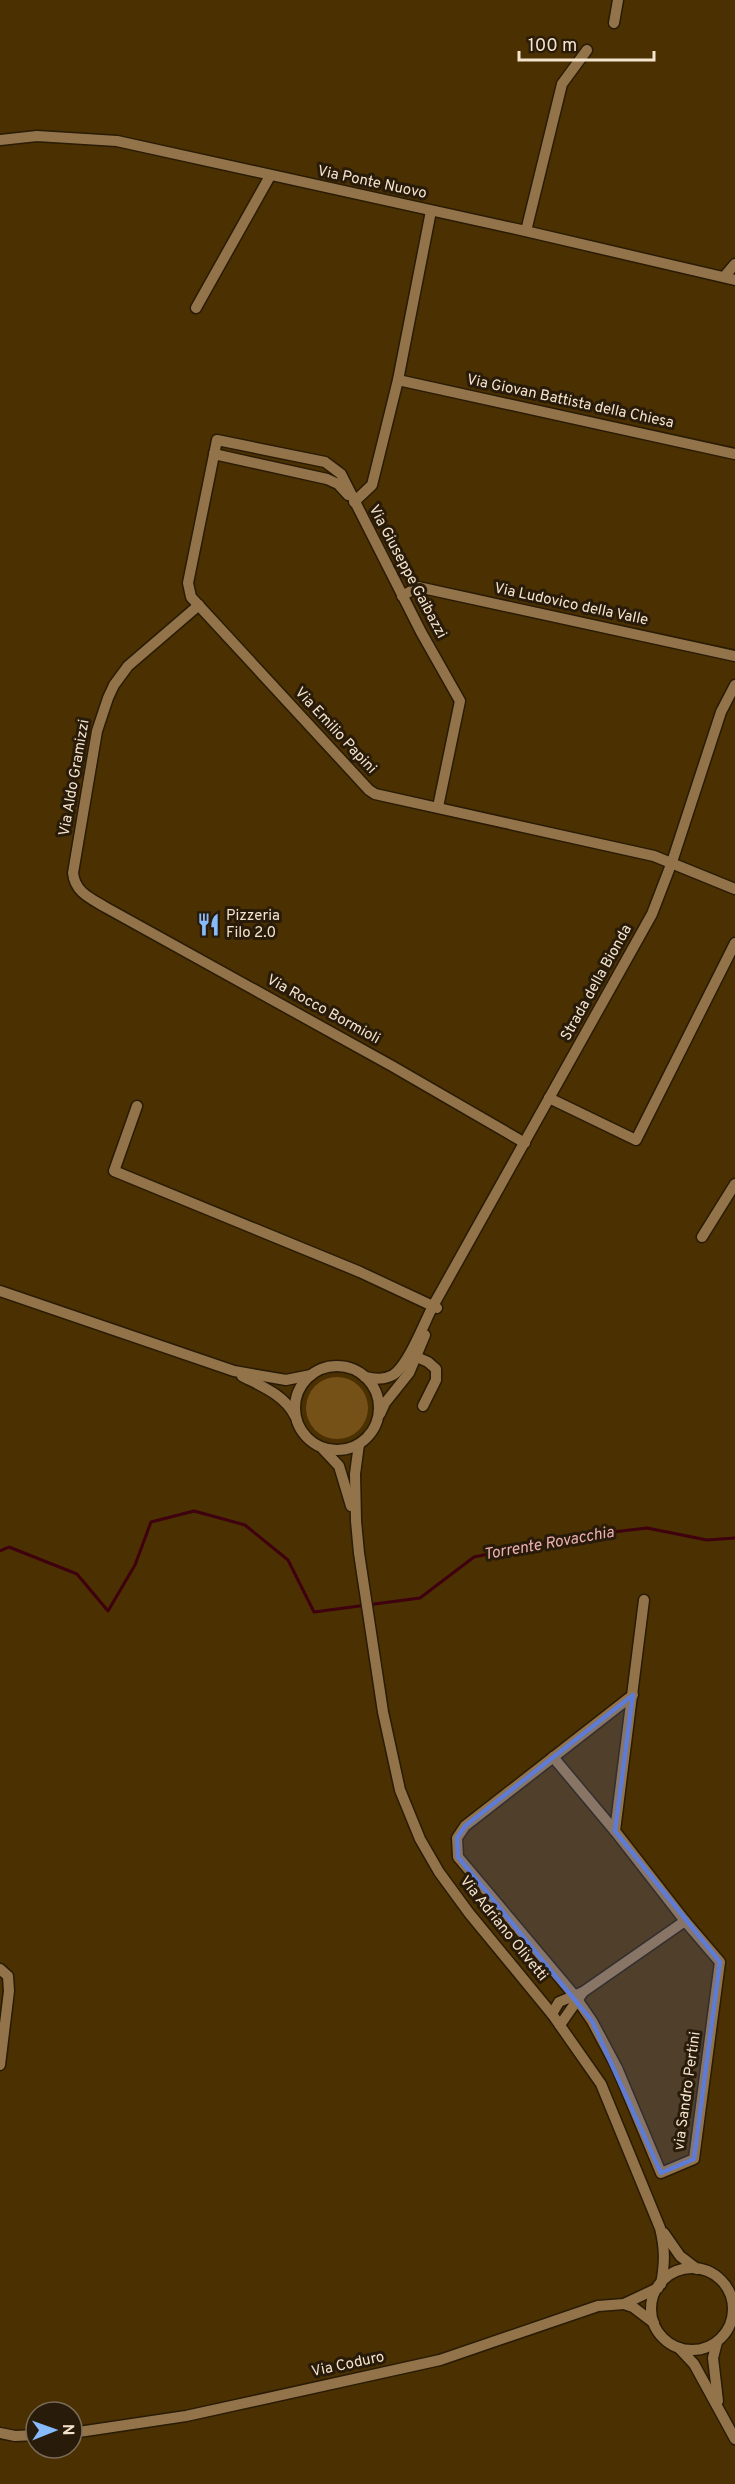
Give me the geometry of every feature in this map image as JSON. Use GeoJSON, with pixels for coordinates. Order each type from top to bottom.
{"type":"FeatureCollection","features":[{"type":"Feature","properties":{"kind":"street"},"geometry":{"type":"LineString","coordinates":[[614,23],[618,0]]}},
{"type":"Feature","properties":{"kind":"street"},"geometry":{"type":"LineString","coordinates":[[526,231],[562,84],[587,50]]}},
{"type":"Feature","properties":{"kind":"street","name":"Via Ponte Nuovo"},"geometry":{"type":"LineString","coordinates":[[0,140],[37,136],[117,141],[526,231],[730,279]]}},
{"type":"Feature","properties":{"kind":"street"},"geometry":{"type":"LineString","coordinates":[[196,308],[270,176]]}},
{"type":"Feature","properties":{"kind":"street","name":"Via Giuseppe Gaibazzi"},"geometry":{"type":"LineString","coordinates":[[430,211],[398,380],[372,485],[354,502],[461,705],[438,807]]}},
{"type":"Feature","properties":{"kind":"street"},"geometry":{"type":"LineString","coordinates":[[730,279],[735,264]]}},
{"type":"Feature","properties":{"kind":"street","name":"Via Giovan Battista della Chiesa"},"geometry":{"type":"LineString","coordinates":[[398,380],[735,454]]}},
{"type":"Feature","properties":{"kind":"street","name":"Via Emilio Papini"},"geometry":{"type":"LineString","coordinates":[[354,502],[341,474],[325,462],[217,440],[188,583],[191,597],[369,790],[672,862],[735,889]]}},
{"type":"Feature","properties":{"kind":"street"},"geometry":{"type":"LineString","coordinates":[[214,454],[327,479],[338,484],[354,502]]}},
{"type":"Feature","properties":{"kind":"street","name":"Via Ludovico della Valle"},"geometry":{"type":"LineString","coordinates":[[402,596],[418,587],[735,656]]}},
{"type":"Feature","properties":{"kind":"street","name":"Via Aldo Gramizzi"},"geometry":{"type":"LineString","coordinates":[[105,907],[82,893],[74,880],[73,873],[102,713],[114,685],[122,674],[199,605]]}},
{"type":"Feature","properties":{"kind":"street","name":"Strada della Bionda"},"geometry":{"type":"LineString","coordinates":[[365,1377],[376,1379],[392,1375],[412,1355],[448,1279],[652,914],[672,862],[721,712],[735,685]]}},
{"type":"Feature","properties":{"kind":"street","name":"Via Rocco Bormioli"},"geometry":{"type":"LineString","coordinates":[[105,907],[392,1066],[525,1143]]}},
{"type":"Feature","properties":{"kind":"street"},"geometry":{"type":"LineString","coordinates":[[549,1098],[636,1140],[735,944]]}},
{"type":"Feature","properties":{"kind":"street"},"geometry":{"type":"LineString","coordinates":[[137,1107],[114,1171],[360,1272],[435,1307]]}},
{"type":"Feature","properties":{"kind":"street"},"geometry":{"type":"LineString","coordinates":[[702,1237],[735,1184]]}},
{"type":"Feature","properties":{"kind":"street"},"geometry":{"type":"LineString","coordinates":[[0,1291],[234,1371],[286,1380],[311,1375]]}},
{"type":"Feature","properties":{"kind":"street"},"geometry":{"type":"LineString","coordinates":[[412,1355],[433,1365],[436,1373],[436,1380],[423,1406]]}},
{"type":"Feature","properties":{"kind":"street","name":"Strada della Bionda"},"geometry":{"type":"LineString","coordinates":[[379,1417],[385,1403],[409,1373],[412,1355]]}},
{"type":"Feature","properties":{"kind":"street"},"geometry":{"type":"LineString","coordinates":[[297,1420],[295,1408],[297,1396],[311,1375],[321,1369],[345,1366],[365,1377],[377,1395],[379,1417],[375,1428],[359,1444],[339,1450],[318,1446]]}},
{"type":"Feature","properties":{"kind":"street"},"geometry":{"type":"LineString","coordinates":[[234,1371],[278,1395],[292,1410],[307,1437],[339,1466],[356,1521]]}},
{"type":"Feature","properties":{"kind":"street"},"geometry":{"type":"LineString","coordinates":[[356,1521],[355,1474],[359,1444]]}},
{"type":"Feature","properties":{"kind":"street","name":"Via Adriano Olivetti"},"geometry":{"type":"LineString","coordinates":[[356,1521],[370,1630],[391,1752],[400,1790],[420,1839],[439,1872],[469,1913],[552,2014],[601,2084],[660,2228]]}},
{"type":"Feature","properties":{"kind":"street"},"geometry":{"type":"LineString","coordinates":[[615,1832],[644,1600]]}},
{"type":"Feature","properties":{"kind":"street","name":"via Sandro Pertini"},"geometry":{"type":"LineString","coordinates":[[553,1757],[720,1962],[694,2160],[662,2173],[617,2068],[578,1996],[458,1857],[457,1838],[465,1826],[553,1757],[633,1695]]}},
{"type":"Feature","properties":{"kind":"street"},"geometry":{"type":"LineString","coordinates":[[517,1971],[528,1975],[548,1998],[562,2000],[578,1996],[685,1921]]}},
{"type":"Feature","properties":{"kind":"street"},"geometry":{"type":"LineString","coordinates":[[0,1969],[8,1976],[9,1991],[0,2065]]}},
{"type":"Feature","properties":{"kind":"street"},"geometry":{"type":"LineString","coordinates":[[560,2025],[578,1996]]}},
{"type":"Feature","properties":{"kind":"street"},"geometry":{"type":"LineString","coordinates":[[552,2014],[562,2000]]}},
{"type":"Feature","properties":{"kind":"street"},"geometry":{"type":"LineString","coordinates":[[660,2228],[680,2256],[697,2269],[719,2278],[735,2280]]}},
{"type":"Feature","properties":{"kind":"street"},"geometry":{"type":"LineString","coordinates":[[654,2323],[652,2305],[659,2286],[665,2254],[660,2228]]}},
{"type":"Feature","properties":{"kind":"street"},"geometry":{"type":"LineString","coordinates":[[659,2286],[681,2270],[697,2269]]}},
{"type":"Feature","properties":{"kind":"street"},"geometry":{"type":"LineString","coordinates":[[719,2278],[729,2292],[734,2305],[731,2323],[717,2342],[713,2358],[719,2410]]}},
{"type":"Feature","properties":{"kind":"street","name":"Via Coduro"},"geometry":{"type":"LineString","coordinates":[[84,2431],[186,2416],[440,2360],[598,2306],[624,2304],[659,2286]]}},
{"type":"Feature","properties":{"kind":"street"},"geometry":{"type":"LineString","coordinates":[[624,2304],[633,2307],[654,2323],[664,2338],[679,2348],[694,2364],[735,2439]]}},
{"type":"Feature","properties":{"kind":"street"},"geometry":{"type":"LineString","coordinates":[[679,2348],[695,2350],[717,2342]]}},
{"type":"Feature","properties":{"kind":"street"},"geometry":{"type":"LineString","coordinates":[[0,2433],[24,2436]]}},
{"type":"Feature","properties":{"kind":"highlighted area"},"geometry":{"type":"Polygon","coordinates":[[[633,1695],[615,1831],[720,1962],[694,2159],[661,2173],[592,2021],[458,1857],[457,1838],[465,1826],[633,1695]]]}},
{"type":"Feature","properties":{"kind":"shaded area"},"geometry":{"type":"Polygon","coordinates":[[[331,1377],[343,1377],[359,1386],[366,1396],[368,1408],[366,1420],[359,1430],[343,1439],[331,1439],[320,1434],[311,1425],[306,1414],[306,1402],[311,1391],[320,1382],[331,1377]]]}},
{"type":"Feature","properties":{"kind":"waterway","name":"Torrente Rovacchia"},"geometry":{"type":"LineString","coordinates":[[0,1551],[9,1547],[77,1574],[108,1611],[135,1565],[151,1522],[194,1511],[245,1525],[288,1560],[314,1612],[420,1598],[474,1557],[570,1537],[647,1528],[707,1540],[735,1538]]}},
{"type":"Feature","properties":{"kind":"place","name":"Pizzeria Filo 2.0"},"geometry":{"type":"Point","coordinates":[208,925]}}]}
